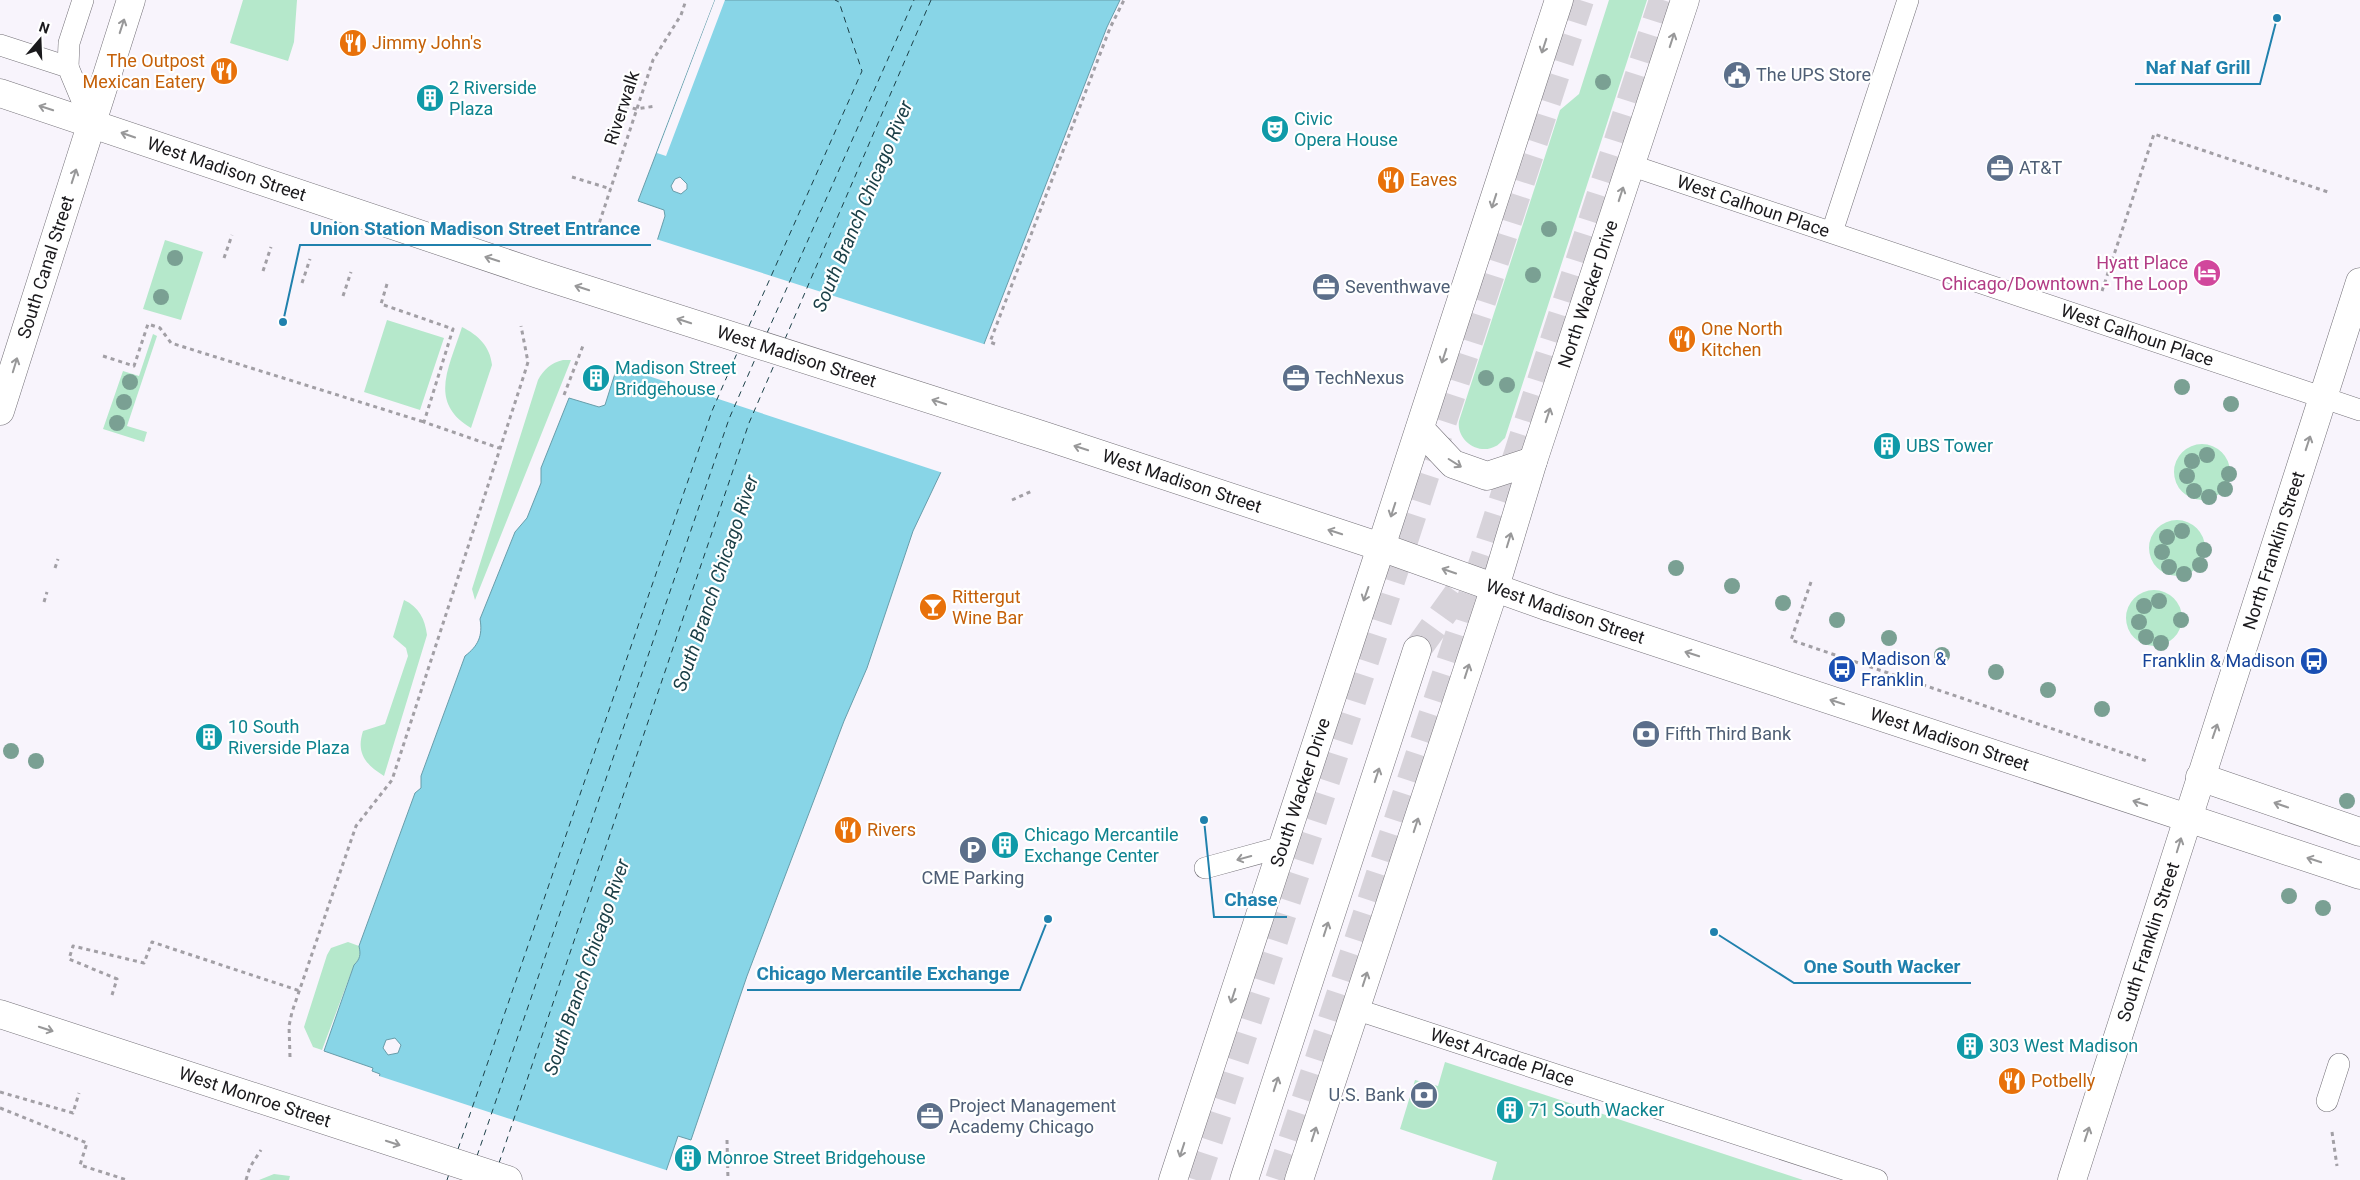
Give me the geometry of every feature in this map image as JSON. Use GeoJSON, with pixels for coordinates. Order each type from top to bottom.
{"type":"FeatureCollection","features":[{"type":"Feature","properties":{"kind":"main road","name":"South Canal Street"},"geometry":{"type":"LineString","coordinates":[[0,411],[131,0]]}},
{"type":"Feature","properties":{"kind":"main road"},"geometry":{"type":"LineString","coordinates":[[1382,547],[1559,0]]}},
{"type":"Feature","properties":{"kind":"main road","name":"North Wacker Drive"},"geometry":{"type":"LineString","coordinates":[[1495,587],[1533,461],[1685,0]]}},
{"type":"Feature","properties":{"kind":"main road","name":"West Madison Street"},"geometry":{"type":"LineString","coordinates":[[0,93],[91,122],[339,208],[1382,547],[1495,587],[2187,819],[2360,875]]}},
{"type":"Feature","properties":{"kind":"main road","name":"North Franklin Street"},"geometry":{"type":"LineString","coordinates":[[2187,819],[2360,282]]}},
{"type":"Feature","properties":{"kind":"main road"},"geometry":{"type":"LineString","coordinates":[[1420,430],[1453,464],[1487,476],[1533,461]]}},
{"type":"Feature","properties":{"kind":"main road","name":"South Wacker Drive"},"geometry":{"type":"LineString","coordinates":[[1173,1180],[1382,547]]}},
{"type":"Feature","properties":{"kind":"main road"},"geometry":{"type":"LineString","coordinates":[[1299,1180],[1495,587]]}},
{"type":"Feature","properties":{"kind":"main road"},"geometry":{"type":"LineString","coordinates":[[1244,1180],[1417,650]]}},
{"type":"Feature","properties":{"kind":"main road"},"geometry":{"type":"LineString","coordinates":[[2200,778],[2360,832]]}},
{"type":"Feature","properties":{"kind":"main road","name":"South Franklin Street"},"geometry":{"type":"LineString","coordinates":[[2072,1180],[2187,819]]}},
{"type":"Feature","properties":{"kind":"main road","name":"West Monroe Street"},"geometry":{"type":"LineString","coordinates":[[0,1014],[508,1180]]}},
{"type":"Feature","properties":{"kind":"lane"},"geometry":{"type":"LineString","coordinates":[[83,0],[69,43],[68,67],[91,122]]}},
{"type":"Feature","properties":{"kind":"lane"},"geometry":{"type":"LineString","coordinates":[[1832,232],[1908,0]]}},
{"type":"Feature","properties":{"kind":"lane"},"geometry":{"type":"LineString","coordinates":[[0,45],[68,67]]}},
{"type":"Feature","properties":{"kind":"lane","name":"West Calhoun Place"},"geometry":{"type":"LineString","coordinates":[[1630,165],[2360,410]]}},
{"type":"Feature","properties":{"kind":"lane"},"geometry":{"type":"LineString","coordinates":[[1205,868],[1282,848]]}},
{"type":"Feature","properties":{"kind":"lane","name":"West Arcade Place"},"geometry":{"type":"LineString","coordinates":[[1355,1009],[1877,1180]]}},
{"type":"Feature","properties":{"kind":"lane"},"geometry":{"type":"LineString","coordinates":[[2328,1102],[2339,1064]]}},
{"type":"Feature","properties":{"kind":"path","name":"Riverwalk"},"geometry":{"type":"LineString","coordinates":[[597,230],[653,60],[680,15],[686,0]]}},
{"type":"Feature","properties":{"kind":"path"},"geometry":{"type":"LineString","coordinates":[[995,344],[990,342],[1110,28],[1124,0]]}},
{"type":"Feature","properties":{"kind":"path"},"geometry":{"type":"LineString","coordinates":[[625,106],[636,109],[656,106]]}},
{"type":"Feature","properties":{"kind":"path"},"geometry":{"type":"LineString","coordinates":[[2093,319],[2154,134],[2331,193]]}},
{"type":"Feature","properties":{"kind":"path"},"geometry":{"type":"LineString","coordinates":[[572,177],[611,189]]}},
{"type":"Feature","properties":{"kind":"path"},"geometry":{"type":"LineString","coordinates":[[224,258],[232,234]]}},
{"type":"Feature","properties":{"kind":"path"},"geometry":{"type":"LineString","coordinates":[[263,271],[271,247]]}},
{"type":"Feature","properties":{"kind":"path"},"geometry":{"type":"LineString","coordinates":[[302,283],[310,259]]}},
{"type":"Feature","properties":{"kind":"path"},"geometry":{"type":"LineString","coordinates":[[343,296],[351,272]]}},
{"type":"Feature","properties":{"kind":"path"},"geometry":{"type":"LineString","coordinates":[[387,284],[381,304],[453,329],[424,422]]}},
{"type":"Feature","properties":{"kind":"path"},"geometry":{"type":"LineString","coordinates":[[103,356],[134,366],[148,324],[160,328],[171,343],[424,422],[500,448]]}},
{"type":"Feature","properties":{"kind":"path"},"geometry":{"type":"LineString","coordinates":[[290,1057],[288,1026],[356,826],[392,780],[528,362],[521,326]]}},
{"type":"Feature","properties":{"kind":"path"},"geometry":{"type":"LineString","coordinates":[[564,395],[584,343]]}},
{"type":"Feature","properties":{"kind":"path"},"geometry":{"type":"LineString","coordinates":[[1012,500],[1032,491]]}},
{"type":"Feature","properties":{"kind":"path"},"geometry":{"type":"LineString","coordinates":[[55,568],[58,559]]}},
{"type":"Feature","properties":{"kind":"path"},"geometry":{"type":"LineString","coordinates":[[1811,582],[1791,640],[2147,761]]}},
{"type":"Feature","properties":{"kind":"path"},"geometry":{"type":"LineString","coordinates":[[44,602],[47,592]]}},
{"type":"Feature","properties":{"kind":"path"},"geometry":{"type":"LineString","coordinates":[[112,995],[117,979],[69,959],[73,946],[144,964],[152,942],[300,990]]}},
{"type":"Feature","properties":{"kind":"path"},"geometry":{"type":"LineString","coordinates":[[0,1092],[73,1113],[79,1093]]}},
{"type":"Feature","properties":{"kind":"path"},"geometry":{"type":"LineString","coordinates":[[0,1108],[87,1143],[80,1165],[127,1180]]}},
{"type":"Feature","properties":{"kind":"path"},"geometry":{"type":"LineString","coordinates":[[727,1140],[728,1180]]}},
{"type":"Feature","properties":{"kind":"path"},"geometry":{"type":"LineString","coordinates":[[246,1180],[250,1167],[261,1150]]}},
{"type":"Feature","properties":{"kind":"green space"},"geometry":{"type":"Polygon","coordinates":[[[243,0],[297,0],[294,42],[288,61],[230,43],[243,0]]]}},
{"type":"Feature","properties":{"kind":"green space"},"geometry":{"type":"Polygon","coordinates":[[[1609,0],[1647,0],[1505,438],[1489,449],[1476,447],[1465,440],[1461,434],[1459,421],[1560,110],[1579,94],[1609,0]]]}},
{"type":"Feature","properties":{"kind":"green space"},"geometry":{"type":"Polygon","coordinates":[[[165,240],[203,252],[181,320],[143,309],[165,240]]]}},
{"type":"Feature","properties":{"kind":"green space"},"geometry":{"type":"Polygon","coordinates":[[[387,320],[444,338],[420,410],[364,392],[387,320]]]}},
{"type":"Feature","properties":{"kind":"green space"},"geometry":{"type":"Polygon","coordinates":[[[462,327],[473,334],[486,347],[492,365],[471,428],[457,418],[449,407],[446,395],[448,369],[462,327]]]}},
{"type":"Feature","properties":{"kind":"green space"},"geometry":{"type":"Polygon","coordinates":[[[153,334],[157,336],[127,426],[147,432],[144,442],[103,429],[123,371],[139,376],[153,334]]]}},
{"type":"Feature","properties":{"kind":"green space"},"geometry":{"type":"Polygon","coordinates":[[[563,360],[571,360],[475,600],[472,589],[538,380],[548,367],[563,360]]]}},
{"type":"Feature","properties":{"kind":"green space"},"geometry":{"type":"Polygon","coordinates":[[[2197,444],[2207,444],[2222,452],[2228,461],[2230,472],[2228,483],[2222,492],[2207,500],[2197,500],[2186,495],[2179,488],[2174,477],[2174,467],[2179,456],[2186,449],[2197,444]]]}},
{"type":"Feature","properties":{"kind":"green space"},"geometry":{"type":"Polygon","coordinates":[[[2172,520],[2182,520],[2197,528],[2203,537],[2205,548],[2203,559],[2197,568],[2182,576],[2172,576],[2161,571],[2154,564],[2149,553],[2149,543],[2154,532],[2161,525],[2172,520]]]}},
{"type":"Feature","properties":{"kind":"green space"},"geometry":{"type":"Polygon","coordinates":[[[2149,590],[2159,590],[2174,598],[2180,607],[2182,618],[2180,629],[2174,638],[2159,646],[2149,646],[2138,641],[2131,634],[2126,623],[2126,613],[2131,602],[2138,595],[2149,590]]]}},
{"type":"Feature","properties":{"kind":"green space"},"geometry":{"type":"Polygon","coordinates":[[[404,600],[414,606],[420,614],[425,624],[427,635],[384,776],[367,762],[362,752],[361,739],[363,731],[385,724],[408,656],[406,648],[393,637],[404,600]]]}},
{"type":"Feature","properties":{"kind":"green space"},"geometry":{"type":"Polygon","coordinates":[[[348,942],[359,946],[360,957],[354,965],[322,1050],[313,1047],[304,1027],[327,955],[331,948],[348,942]]]}},
{"type":"Feature","properties":{"kind":"green space","name":"71 South Wacker"},"geometry":{"type":"Polygon","coordinates":[[[1445,1062],[1803,1180],[1492,1180],[1497,1162],[1400,1129],[1415,1080],[1438,1086],[1445,1062]]]}},
{"type":"Feature","properties":{"kind":"green space"},"geometry":{"type":"Polygon","coordinates":[[[274,1174],[290,1176],[289,1180],[259,1180],[274,1174]]]}},
{"type":"Feature","properties":{"kind":"water","name":"South Branch Chicago River"},"geometry":{"type":"Polygon","coordinates":[[[715,0],[1120,0],[1107,27],[984,344],[941,472],[913,531],[867,668],[844,721],[747,976],[691,1140],[678,1136],[663,1180],[348,1180],[380,1074],[372,1071],[373,1068],[324,1051],[354,965],[360,957],[359,946],[415,793],[421,788],[421,776],[465,656],[476,644],[480,636],[480,619],[515,532],[527,518],[541,483],[541,468],[569,398],[599,407],[605,405],[665,216],[664,210],[638,201],[715,0]],[[680,177],[675,179],[671,186],[673,191],[681,194],[687,189],[687,184],[680,177]],[[395,1038],[386,1040],[383,1048],[388,1055],[398,1053],[401,1045],[395,1038]]]}},
{"type":"Feature","properties":{"kind":"pier"},"geometry":{"type":"Polygon","coordinates":[[[715,0],[725,0],[666,156],[657,153],[715,0]]]}},
{"type":"Feature","properties":{"kind":"pier"},"geometry":{"type":"Polygon","coordinates":[[[656,239],[987,345],[943,473],[615,365],[656,239]]]}},
{"type":"Feature","properties":{"kind":"pier"},"geometry":{"type":"Polygon","coordinates":[[[370,1073],[669,1171],[666,1180],[345,1180],[377,1076],[370,1073]]]}},
{"type":"Feature","properties":{"kind":"ferry route"},"geometry":{"type":"LineString","coordinates":[[749,326],[862,71],[839,2],[835,0]]}},
{"type":"Feature","properties":{"kind":"ferry route"},"geometry":{"type":"LineString","coordinates":[[767,333],[914,0]]}},
{"type":"Feature","properties":{"kind":"ferry route"},"geometry":{"type":"LineString","coordinates":[[785,339],[931,0]]}},
{"type":"Feature","properties":{"kind":"ferry route"},"geometry":{"type":"LineString","coordinates":[[458,1149],[712,411],[738,351]]}},
{"type":"Feature","properties":{"kind":"ferry route"},"geometry":{"type":"LineString","coordinates":[[477,1156],[729,419],[756,357]]}},
{"type":"Feature","properties":{"kind":"ferry route"},"geometry":{"type":"LineString","coordinates":[[499,1163],[749,423],[775,363]]}},
{"type":"Feature","properties":{"kind":"ferry route"},"geometry":{"type":"LineString","coordinates":[[447,1180],[449,1174]]}},
{"type":"Feature","properties":{"kind":"tunnel"},"geometry":{"type":"LineString","coordinates":[[1196,1180],[1580,0]]}},
{"type":"Feature","properties":{"kind":"tunnel"},"geometry":{"type":"LineString","coordinates":[[1279,1180],[1486,553],[1663,0]]}},
{"type":"Feature","properties":{"kind":"tunnel"},"geometry":{"type":"LineString","coordinates":[[1417,650],[1471,575]]}},
{"type":"Feature","properties":{"kind":"place","name":"Naf Naf Grill"},"geometry":{"type":"Point","coordinates":[2277,18]}},
{"type":"Feature","properties":{"kind":"place","name":"Jimmy John's"},"geometry":{"type":"Point","coordinates":[353,43]}},
{"type":"Feature","properties":{"kind":"place","name":"The Outpost Mexican Eatery"},"geometry":{"type":"Point","coordinates":[224,71]}},
{"type":"Feature","properties":{"kind":"place","name":"The UPS Store"},"geometry":{"type":"Point","coordinates":[1737,75]}},
{"type":"Feature","properties":{"kind":"place","name":"2 Riverside Plaza"},"geometry":{"type":"Point","coordinates":[430,98]}},
{"type":"Feature","properties":{"kind":"place","name":"Civic Opera House"},"geometry":{"type":"Point","coordinates":[1275,129]}},
{"type":"Feature","properties":{"kind":"place","name":"AT&T"},"geometry":{"type":"Point","coordinates":[2000,168]}},
{"type":"Feature","properties":{"kind":"place","name":"Eaves"},"geometry":{"type":"Point","coordinates":[1391,180]}},
{"type":"Feature","properties":{"kind":"place","name":"Hyatt Place Chicago/Downtown - The Loop"},"geometry":{"type":"Point","coordinates":[2207,273]}},
{"type":"Feature","properties":{"kind":"place","name":"Seventhwave"},"geometry":{"type":"Point","coordinates":[1326,287]}},
{"type":"Feature","properties":{"kind":"place","name":"Union Station Madison Street Entrance"},"geometry":{"type":"Point","coordinates":[283,322]}},
{"type":"Feature","properties":{"kind":"place","name":"One North Kitchen"},"geometry":{"type":"Point","coordinates":[1682,339]}},
{"type":"Feature","properties":{"kind":"place","name":"Madison Street Bridgehouse"},"geometry":{"type":"Point","coordinates":[596,378]}},
{"type":"Feature","properties":{"kind":"place","name":"TechNexus"},"geometry":{"type":"Point","coordinates":[1296,378]}},
{"type":"Feature","properties":{"kind":"place","name":"UBS Tower"},"geometry":{"type":"Point","coordinates":[1887,446]}},
{"type":"Feature","properties":{"kind":"place","name":"Rittergut Wine Bar"},"geometry":{"type":"Point","coordinates":[933,607]}},
{"type":"Feature","properties":{"kind":"place","name":"Franklin & Madison"},"geometry":{"type":"Point","coordinates":[2314,661]}},
{"type":"Feature","properties":{"kind":"place","name":"Madison & Franklin"},"geometry":{"type":"Point","coordinates":[1842,669]}},
{"type":"Feature","properties":{"kind":"place","name":"Fifth Third Bank"},"geometry":{"type":"Point","coordinates":[1646,734]}},
{"type":"Feature","properties":{"kind":"place","name":"10 South Riverside Plaza"},"geometry":{"type":"Point","coordinates":[209,737]}},
{"type":"Feature","properties":{"kind":"place","name":"Chase"},"geometry":{"type":"Point","coordinates":[1204,820]}},
{"type":"Feature","properties":{"kind":"place","name":"Rivers"},"geometry":{"type":"Point","coordinates":[848,830]}},
{"type":"Feature","properties":{"kind":"place","name":"Chicago Mercantile Exchange Center"},"geometry":{"type":"Point","coordinates":[1005,845]}},
{"type":"Feature","properties":{"kind":"place","name":"CME Parking"},"geometry":{"type":"Point","coordinates":[973,850]}},
{"type":"Feature","properties":{"kind":"place","name":"Chicago Mercantile Exchange"},"geometry":{"type":"Point","coordinates":[1048,919]}},
{"type":"Feature","properties":{"kind":"place","name":"One South Wacker"},"geometry":{"type":"Point","coordinates":[1714,932]}},
{"type":"Feature","properties":{"kind":"place","name":"303 West Madison"},"geometry":{"type":"Point","coordinates":[1970,1046]}},
{"type":"Feature","properties":{"kind":"place","name":"Potbelly"},"geometry":{"type":"Point","coordinates":[2012,1081]}},
{"type":"Feature","properties":{"kind":"place","name":"U.S. Bank"},"geometry":{"type":"Point","coordinates":[1424,1095]}},
{"type":"Feature","properties":{"kind":"place","name":"71 South Wacker"},"geometry":{"type":"Point","coordinates":[1510,1110]}},
{"type":"Feature","properties":{"kind":"place","name":"Project Management Academy Chicago"},"geometry":{"type":"Point","coordinates":[930,1116]}},
{"type":"Feature","properties":{"kind":"place","name":"Monroe Street Bridgehouse"},"geometry":{"type":"Point","coordinates":[688,1158]}}]}
